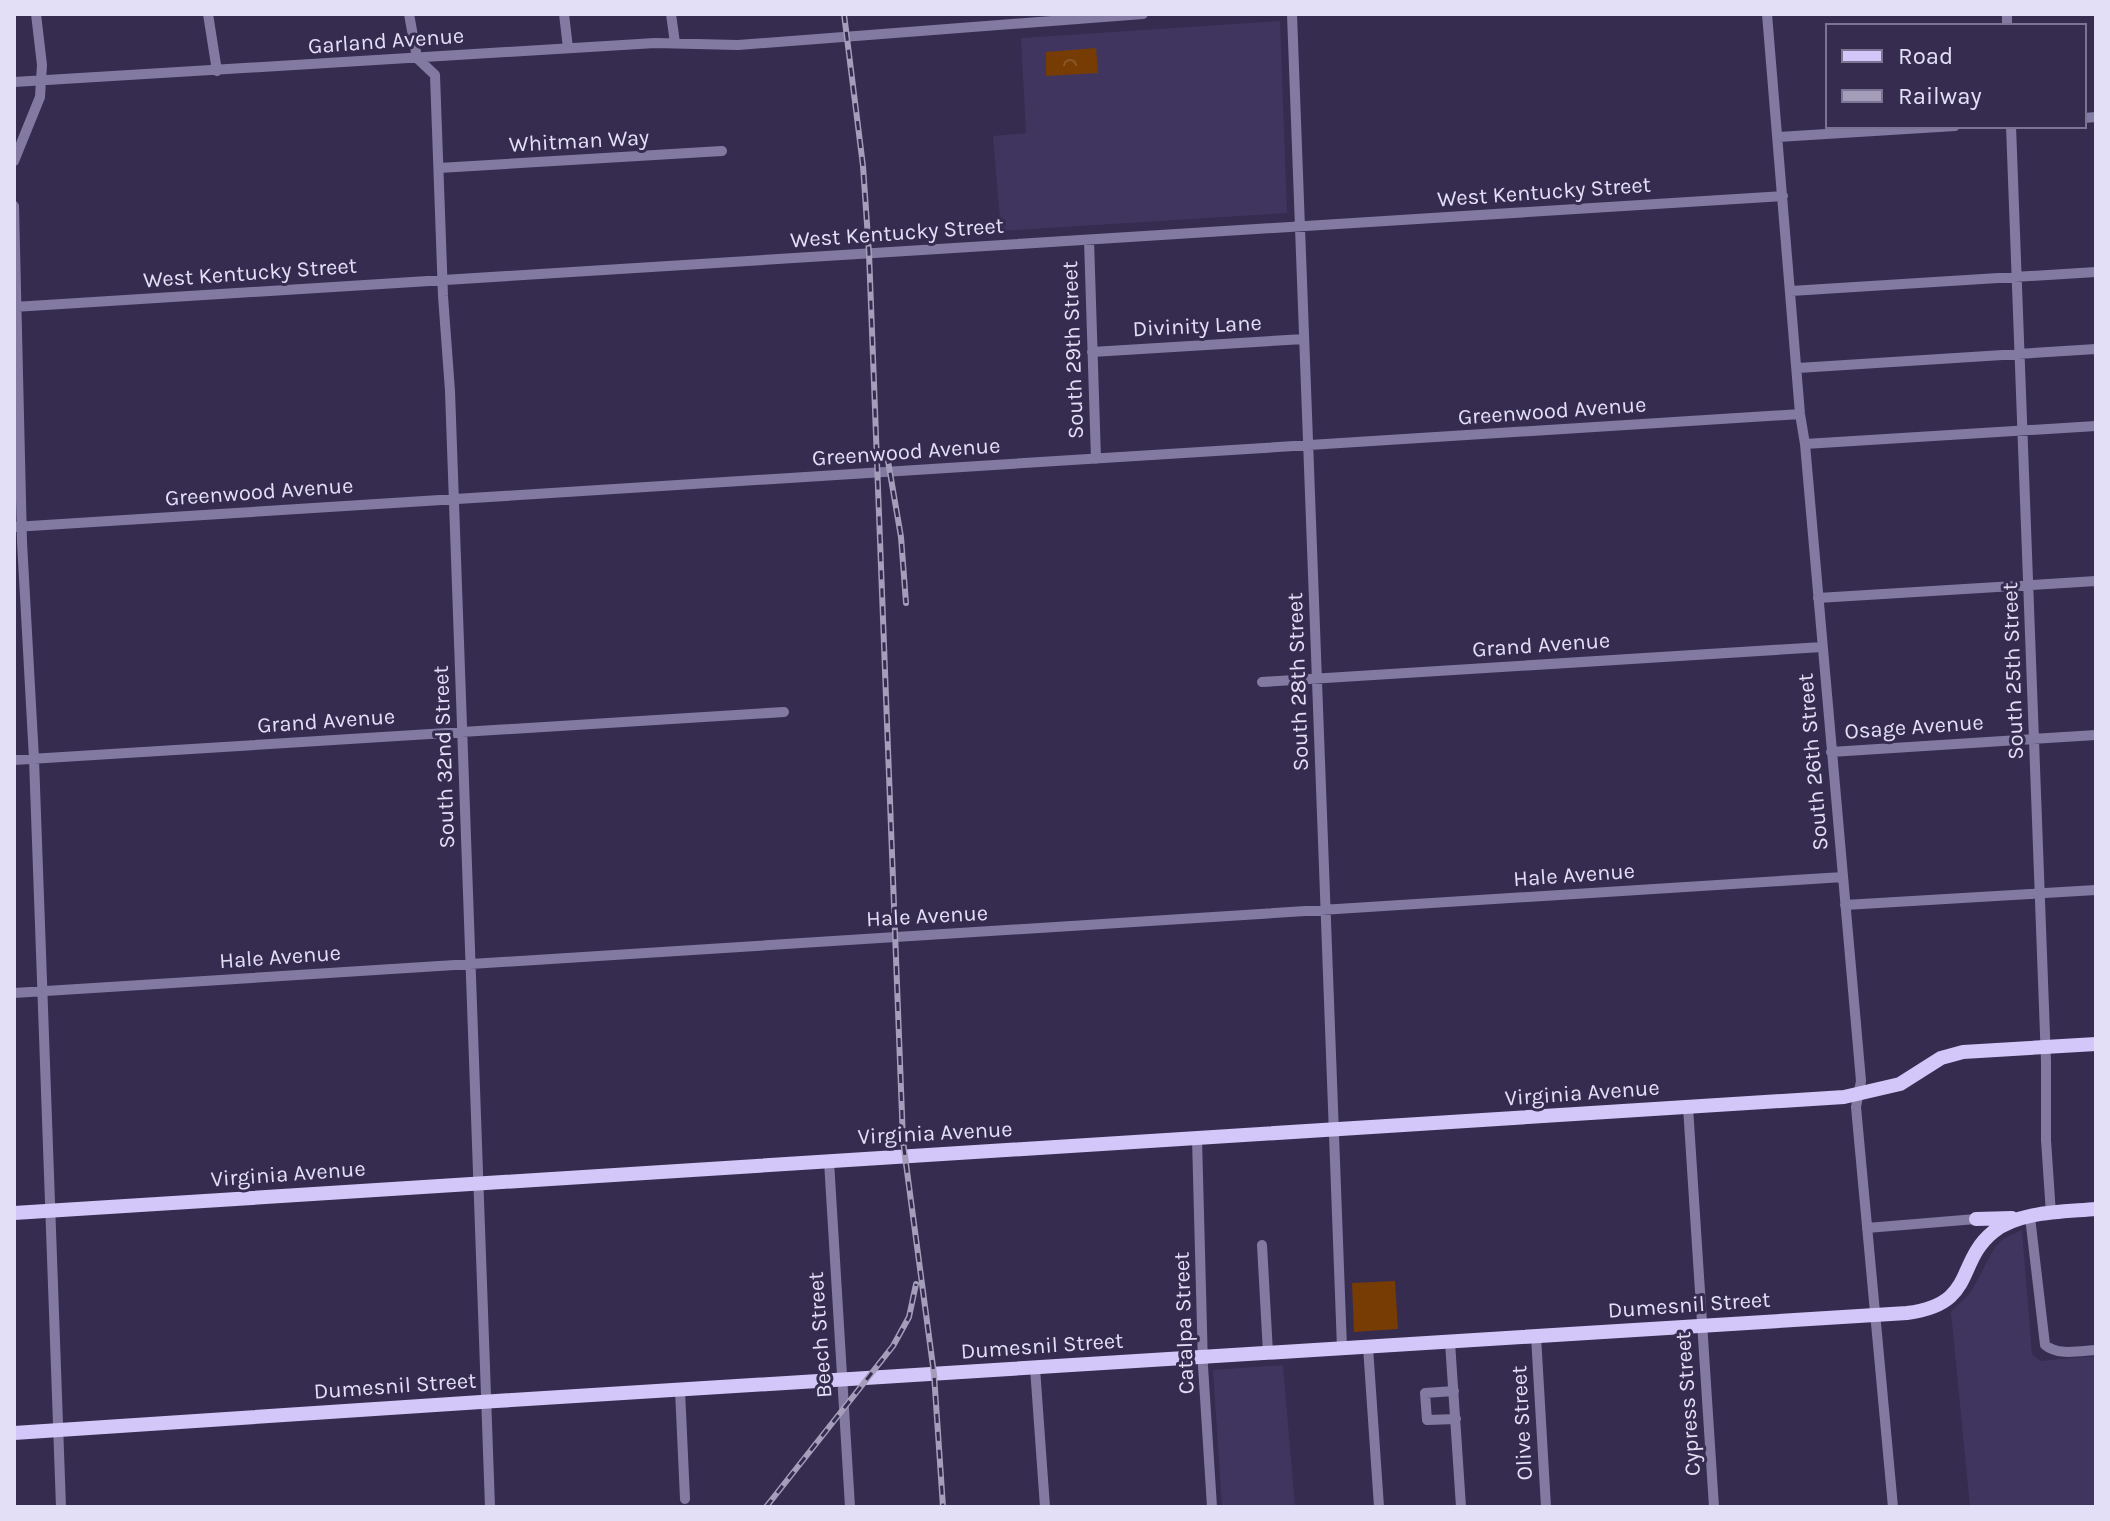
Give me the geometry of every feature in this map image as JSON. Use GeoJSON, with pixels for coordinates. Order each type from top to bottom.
{"type":"FeatureCollection","features":[{"type":"Feature","properties":{"kind":"main road","name":"Virginia Avenue"},"geometry":{"type":"LineString","coordinates":[[14,1213],[1844,1097],[1900,1084],[1948,1056],[1963,1052],[2096,1044]]}},
{"type":"Feature","properties":{"kind":"main road","name":"Dumesnil Street"},"geometry":{"type":"LineString","coordinates":[[1976,1219],[2030,1217],[2096,1209]]}},
{"type":"Feature","properties":{"kind":"main road","name":"Dumesnil Street"},"geometry":{"type":"LineString","coordinates":[[14,1433],[1921,1311],[1941,1303],[1964,1280],[1979,1249],[1992,1233],[2005,1224],[2030,1217]]}},
{"type":"Feature","properties":{"kind":"street"},"geometry":{"type":"LineString","coordinates":[[14,161],[40,97],[42,65],[36,14]]}},
{"type":"Feature","properties":{"kind":"street"},"geometry":{"type":"LineString","coordinates":[[208,14],[217,71]]}},
{"type":"Feature","properties":{"kind":"street","name":"South 32nd Street"},"geometry":{"type":"LineString","coordinates":[[409,14],[417,58],[435,75],[454,499],[490,1507]]}},
{"type":"Feature","properties":{"kind":"street"},"geometry":{"type":"LineString","coordinates":[[564,14],[568,48]]}},
{"type":"Feature","properties":{"kind":"street"},"geometry":{"type":"LineString","coordinates":[[671,14],[675,43]]}},
{"type":"Feature","properties":{"kind":"street","name":"Garland Avenue"},"geometry":{"type":"LineString","coordinates":[[14,82],[568,48],[675,43],[738,45],[1143,14]]}},
{"type":"Feature","properties":{"kind":"street","name":"South 28th Street"},"geometry":{"type":"LineString","coordinates":[[1292,14],[1342,1348]]}},
{"type":"Feature","properties":{"kind":"street","name":"South 26th Street"},"geometry":{"type":"LineString","coordinates":[[1767,14],[1861,1081],[1856,1107],[1893,1507]]}},
{"type":"Feature","properties":{"kind":"street"},"geometry":{"type":"LineString","coordinates":[[1778,137],[1923,128]]}},
{"type":"Feature","properties":{"kind":"street","name":"South 25th Street"},"geometry":{"type":"LineString","coordinates":[[2011,128],[2051,1214]]}},
{"type":"Feature","properties":{"kind":"street","name":"Whitman Way"},"geometry":{"type":"LineString","coordinates":[[439,168],[722,151]]}},
{"type":"Feature","properties":{"kind":"street","name":"West Kentucky Street"},"geometry":{"type":"LineString","coordinates":[[16,307],[1783,196]]}},
{"type":"Feature","properties":{"kind":"street"},"geometry":{"type":"LineString","coordinates":[[14,206],[18,527],[34,759],[61,1507]]}},
{"type":"Feature","properties":{"kind":"street","name":"South 29th Street"},"geometry":{"type":"LineString","coordinates":[[1089,240],[1096,459]]}},
{"type":"Feature","properties":{"kind":"street"},"geometry":{"type":"LineString","coordinates":[[1791,291],[2096,272]]}},
{"type":"Feature","properties":{"kind":"street","name":"Divinity Lane"},"geometry":{"type":"LineString","coordinates":[[1092,352],[1304,339]]}},
{"type":"Feature","properties":{"kind":"street"},"geometry":{"type":"LineString","coordinates":[[1798,368],[2096,349]]}},
{"type":"Feature","properties":{"kind":"street","name":"Greenwood Avenue"},"geometry":{"type":"LineString","coordinates":[[18,527],[1800,414]]}},
{"type":"Feature","properties":{"kind":"street"},"geometry":{"type":"LineString","coordinates":[[1805,444],[2096,426]]}},
{"type":"Feature","properties":{"kind":"street"},"geometry":{"type":"LineString","coordinates":[[1818,598],[2096,581]]}},
{"type":"Feature","properties":{"kind":"street","name":"Grand Avenue"},"geometry":{"type":"LineString","coordinates":[[1262,682],[1822,647]]}},
{"type":"Feature","properties":{"kind":"street","name":"Grand Avenue"},"geometry":{"type":"LineString","coordinates":[[14,760],[784,712]]}},
{"type":"Feature","properties":{"kind":"street","name":"Osage Avenue"},"geometry":{"type":"LineString","coordinates":[[1831,752],[2096,735]]}},
{"type":"Feature","properties":{"kind":"street","name":"Hale Avenue"},"geometry":{"type":"LineString","coordinates":[[14,993],[1843,877]]}},
{"type":"Feature","properties":{"kind":"street"},"geometry":{"type":"LineString","coordinates":[[1845,905],[2096,890]]}},
{"type":"Feature","properties":{"kind":"street","name":"Cypress Street"},"geometry":{"type":"LineString","coordinates":[[1688,1107],[1714,1507]]}},
{"type":"Feature","properties":{"kind":"street","name":"Catalpa Street"},"geometry":{"type":"LineString","coordinates":[[1197,1138],[1212,1507]]}},
{"type":"Feature","properties":{"kind":"street","name":"Beech Street"},"geometry":{"type":"LineString","coordinates":[[829,1161],[850,1507]]}},
{"type":"Feature","properties":{"kind":"street"},"geometry":{"type":"LineString","coordinates":[[2030,1217],[2043,1337],[2047,1347],[2060,1352],[2096,1350]]}},
{"type":"Feature","properties":{"kind":"street","name":"Dumesnil Street"},"geometry":{"type":"LineString","coordinates":[[1867,1228],[1976,1219]]}},
{"type":"Feature","properties":{"kind":"street"},"geometry":{"type":"LineString","coordinates":[[1262,1245],[1268,1353]]}},
{"type":"Feature","properties":{"kind":"street","name":"Olive Street"},"geometry":{"type":"LineString","coordinates":[[1536,1336],[1546,1507]]}},
{"type":"Feature","properties":{"kind":"street"},"geometry":{"type":"LineString","coordinates":[[1450,1342],[1461,1507]]}},
{"type":"Feature","properties":{"kind":"street"},"geometry":{"type":"LineString","coordinates":[[1368,1347],[1379,1507]]}},
{"type":"Feature","properties":{"kind":"street"},"geometry":{"type":"LineString","coordinates":[[1035,1368],[1045,1507]]}},
{"type":"Feature","properties":{"kind":"street"},"geometry":{"type":"LineString","coordinates":[[680,1390],[685,1499]]}},
{"type":"Feature","properties":{"kind":"street"},"geometry":{"type":"LineString","coordinates":[[1454,1391],[1425,1393],[1427,1420],[1456,1419]]}},
{"type":"Feature","properties":{"kind":"shaded area"},"geometry":{"type":"Polygon","coordinates":[[[1280,21],[1287,213],[1001,231],[993,136],[1026,133],[1021,38],[1280,21]]]}},
{"type":"Feature","properties":{"kind":"shaded area"},"geometry":{"type":"Polygon","coordinates":[[[2022,1230],[2032,1354],[2040,1361],[2096,1356],[2096,1507],[1970,1507],[1951,1312],[1971,1292],[1995,1247],[2003,1239],[2022,1230]]]}},
{"type":"Feature","properties":{"kind":"shaded area"},"geometry":{"type":"Polygon","coordinates":[[[1283,1365],[1295,1507],[1222,1507],[1213,1370],[1283,1365]]]}},
{"type":"Feature","properties":{"kind":"green space"},"geometry":{"type":"Polygon","coordinates":[[[1096,48],[1098,73],[1046,76],[1046,52],[1096,48]]]}},
{"type":"Feature","properties":{"kind":"green space"},"geometry":{"type":"Polygon","coordinates":[[[1395,1281],[1398,1329],[1354,1332],[1352,1283],[1395,1281]]]}},
{"type":"Feature","properties":{"kind":"railway"},"geometry":{"type":"LineString","coordinates":[[844,14],[863,166],[869,253],[903,1141],[934,1374],[943,1507]]}},
{"type":"Feature","properties":{"kind":"railway"},"geometry":{"type":"LineString","coordinates":[[887,455],[901,537],[906,603]]}},
{"type":"Feature","properties":{"kind":"railway"},"geometry":{"type":"LineString","coordinates":[[766,1507],[893,1346],[909,1317],[916,1284]]}}]}
